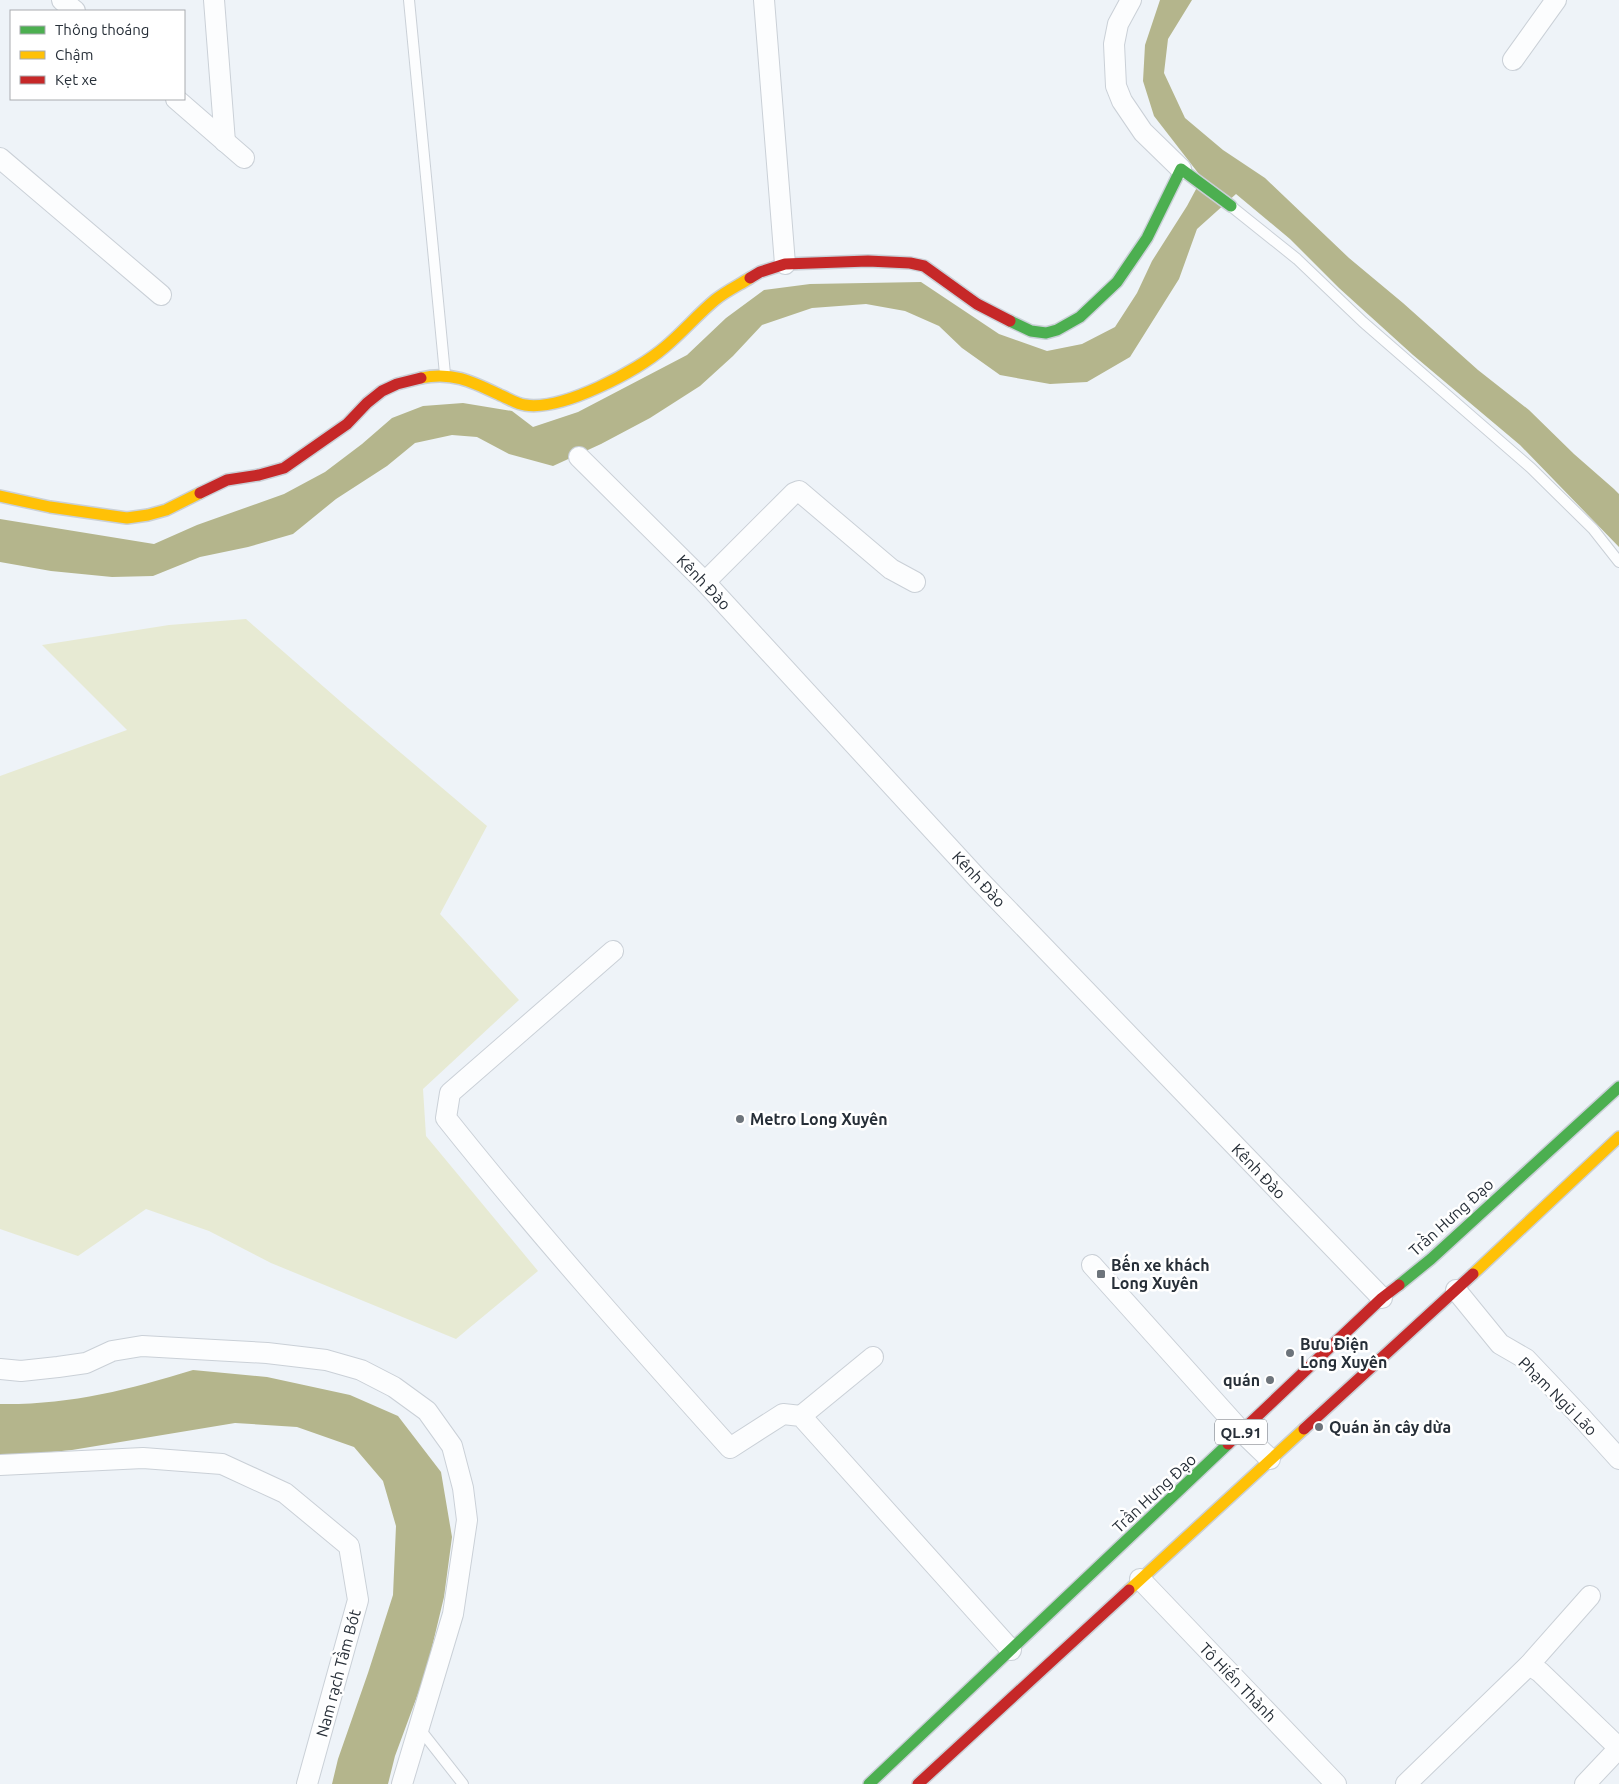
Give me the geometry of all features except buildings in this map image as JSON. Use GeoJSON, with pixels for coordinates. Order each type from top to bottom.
{"type":"FeatureCollection","features":[{"type":"Feature","properties":{"kind":"main road"},"geometry":{"type":"LineString","coordinates":[[0,496],[50,508],[127,518],[148,515],[166,510],[227,480],[260,475],[284,468],[347,424],[366,403],[382,391],[397,384],[446,375],[478,384],[524,405],[541,405],[564,401],[594,389],[636,367],[664,348],[716,298],[760,272],[785,264],[868,261],[910,263],[924,266],[977,304],[1031,331],[1046,333],[1057,330],[1080,317],[1117,282],[1147,238],[1186,173],[1231,206]]}},
{"type":"Feature","properties":{"kind":"main road","name":"Trần Hưng Đạo"},"geometry":{"type":"LineString","coordinates":[[869,1784],[1382,1298],[1433,1262],[1619,1087]]}},
{"type":"Feature","properties":{"kind":"main road","name":"QL.91"},"geometry":{"type":"LineString","coordinates":[[918,1784],[1270,1459],[1451,1284],[1619,1136]]}},
{"type":"Feature","properties":{"kind":"street"},"geometry":{"type":"LineString","coordinates":[[62,0],[74,10]]}},
{"type":"Feature","properties":{"kind":"street"},"geometry":{"type":"LineString","coordinates":[[214,0],[225,142]]}},
{"type":"Feature","properties":{"kind":"street"},"geometry":{"type":"LineString","coordinates":[[764,0],[785,264]]}},
{"type":"Feature","properties":{"kind":"street"},"geometry":{"type":"LineString","coordinates":[[1132,0],[1118,24],[1114,44],[1116,86],[1122,101],[1143,132],[1186,173]]}},
{"type":"Feature","properties":{"kind":"street"},"geometry":{"type":"LineString","coordinates":[[1513,60],[1556,0]]}},
{"type":"Feature","properties":{"kind":"street"},"geometry":{"type":"LineString","coordinates":[[177,100],[244,158]]}},
{"type":"Feature","properties":{"kind":"street"},"geometry":{"type":"LineString","coordinates":[[0,158],[161,295]]}},
{"type":"Feature","properties":{"kind":"street","name":"Kênh Đào"},"geometry":{"type":"LineString","coordinates":[[579,457],[705,582],[978,879],[1382,1298]]}},
{"type":"Feature","properties":{"kind":"street"},"geometry":{"type":"LineString","coordinates":[[705,582],[794,493],[799,491],[891,569],[915,582]]}},
{"type":"Feature","properties":{"kind":"street"},"geometry":{"type":"LineString","coordinates":[[613,951],[450,1093],[446,1118],[495,1180],[613,1318],[730,1448],[783,1414],[801,1416],[1011,1650]]}},
{"type":"Feature","properties":{"kind":"street"},"geometry":{"type":"LineString","coordinates":[[1092,1265],[1242,1432],[1270,1459]]}},
{"type":"Feature","properties":{"kind":"street","name":"Phạm Ngũ Lão"},"geometry":{"type":"LineString","coordinates":[[1451,1284],[1500,1344],[1526,1359],[1619,1459]]}},
{"type":"Feature","properties":{"kind":"street"},"geometry":{"type":"LineString","coordinates":[[0,1369],[21,1371],[58,1368],[86,1363],[112,1351],[142,1346],[267,1353],[326,1360],[362,1370],[394,1386],[427,1411],[452,1446],[463,1488],[467,1520],[453,1614],[402,1784]]}},
{"type":"Feature","properties":{"kind":"street"},"geometry":{"type":"LineString","coordinates":[[801,1416],[873,1358]]}},
{"type":"Feature","properties":{"kind":"street","name":"Nam rạch Tầm Bót"},"geometry":{"type":"LineString","coordinates":[[0,1465],[143,1458],[222,1464],[285,1493],[349,1546],[358,1600],[307,1784]]}},
{"type":"Feature","properties":{"kind":"street","name":"Tô Hiến Thành"},"geometry":{"type":"LineString","coordinates":[[1140,1579],[1336,1784]]}},
{"type":"Feature","properties":{"kind":"street"},"geometry":{"type":"LineString","coordinates":[[1406,1784],[1529,1665],[1590,1596]]}},
{"type":"Feature","properties":{"kind":"street"},"geometry":{"type":"LineString","coordinates":[[1529,1665],[1540,1672],[1619,1748],[1585,1784]]}},
{"type":"Feature","properties":{"kind":"lane"},"geometry":{"type":"LineString","coordinates":[[409,0],[446,375]]}},
{"type":"Feature","properties":{"kind":"lane"},"geometry":{"type":"LineString","coordinates":[[1231,206],[1297,259],[1364,322],[1531,468],[1593,529],[1619,562]]}},
{"type":"Feature","properties":{"kind":"lane"},"geometry":{"type":"LineString","coordinates":[[418,1727],[463,1784]]}},
{"type":"Feature","properties":{"kind":"shaded area"},"geometry":{"type":"Polygon","coordinates":[[[1160,0],[1192,0],[1168,39],[1164,73],[1185,118],[1223,150],[1265,178],[1349,258],[1478,370],[1529,410],[1574,454],[1614,489],[1619,494],[1619,547],[1520,445],[1413,355],[1339,288],[1290,239],[1236,194],[1197,229],[1179,279],[1130,357],[1087,382],[1050,384],[1000,375],[962,348],[939,326],[905,311],[866,304],[812,308],[762,325],[733,356],[700,386],[650,418],[601,444],[553,466],[509,454],[477,437],[452,435],[415,443],[387,466],[336,499],[293,534],[248,547],[200,557],[153,576],[112,577],[51,571],[0,562],[0,519],[154,544],[197,525],[284,494],[325,472],[392,418],[423,406],[463,403],[512,411],[533,427],[578,412],[687,355],[726,318],[764,290],[810,284],[921,282],[999,334],[1047,351],[1082,344],[1115,327],[1137,293],[1152,261],[1187,206],[1202,178],[1154,116],[1143,81],[1145,45],[1160,0]]]}},
{"type":"Feature","properties":{"kind":"shaded area"},"geometry":{"type":"Polygon","coordinates":[[[246,619],[487,826],[440,914],[519,1000],[423,1089],[426,1136],[538,1271],[456,1339],[271,1263],[209,1231],[146,1209],[78,1256],[0,1229],[0,776],[127,730],[42,645],[169,625],[246,619]]]}},
{"type":"Feature","properties":{"kind":"shaded area"},"geometry":{"type":"Polygon","coordinates":[[[193,1370],[267,1377],[350,1395],[398,1416],[441,1472],[452,1537],[444,1597],[426,1672],[395,1756],[388,1784],[332,1784],[338,1759],[393,1595],[396,1526],[383,1481],[354,1447],[297,1427],[235,1423],[72,1450],[0,1457],[0,1404],[50,1402],[98,1395],[193,1370]]]}},
{"type":"Feature","properties":{"kind":"traffic: fast"},"geometry":{"type":"LineString","coordinates":[[1010,321],[1031,331],[1046,333],[1057,330],[1080,317],[1117,282],[1147,238],[1181,169],[1231,206]]}},
{"type":"Feature","properties":{"kind":"traffic: fast"},"geometry":{"type":"LineString","coordinates":[[1399,1285],[1431,1259],[1619,1087]]}},
{"type":"Feature","properties":{"kind":"traffic: fast"},"geometry":{"type":"LineString","coordinates":[[869,1784],[1228,1444]]}},
{"type":"Feature","properties":{"kind":"traffic: slow"},"geometry":{"type":"LineString","coordinates":[[421,378],[443,376],[462,379],[525,405],[541,405],[579,396],[653,357],[715,300],[750,278]]}},
{"type":"Feature","properties":{"kind":"traffic: slow"},"geometry":{"type":"LineString","coordinates":[[0,496],[50,507],[127,518],[166,510],[200,493]]}},
{"type":"Feature","properties":{"kind":"traffic: slow"},"geometry":{"type":"LineString","coordinates":[[1473,1274],[1619,1137]]}},
{"type":"Feature","properties":{"kind":"traffic: slow"},"geometry":{"type":"LineString","coordinates":[[1129,1590],[1304,1429]]}},
{"type":"Feature","properties":{"kind":"traffic: jam"},"geometry":{"type":"LineString","coordinates":[[750,278],[760,272],[785,264],[868,261],[910,263],[924,266],[977,304],[1010,321]]}},
{"type":"Feature","properties":{"kind":"traffic: jam"},"geometry":{"type":"LineString","coordinates":[[200,493],[227,480],[259,475],[284,468],[347,424],[367,403],[382,391],[397,384],[421,378]]}},
{"type":"Feature","properties":{"kind":"traffic: jam"},"geometry":{"type":"LineString","coordinates":[[1304,1429],[1473,1274]]}},
{"type":"Feature","properties":{"kind":"traffic: jam"},"geometry":{"type":"LineString","coordinates":[[1228,1444],[1382,1298],[1399,1285]]}},
{"type":"Feature","properties":{"kind":"traffic: jam"},"geometry":{"type":"LineString","coordinates":[[918,1784],[1129,1590]]}},
{"type":"Feature","properties":{"kind":"place","name":"Metro Long Xuyên"},"geometry":{"type":"Point","coordinates":[740,1119]}},
{"type":"Feature","properties":{"kind":"place","name":"Bến xe khách Long Xuyên"},"geometry":{"type":"Point","coordinates":[1101,1274]}},
{"type":"Feature","properties":{"kind":"place","name":"Bưu Điện Long Xuyên"},"geometry":{"type":"Point","coordinates":[1290,1353]}},
{"type":"Feature","properties":{"kind":"place","name":"quán"},"geometry":{"type":"Point","coordinates":[1270,1380]}},
{"type":"Feature","properties":{"kind":"place","name":"Quán ăn cây dừa"},"geometry":{"type":"Point","coordinates":[1319,1427]}}]}
